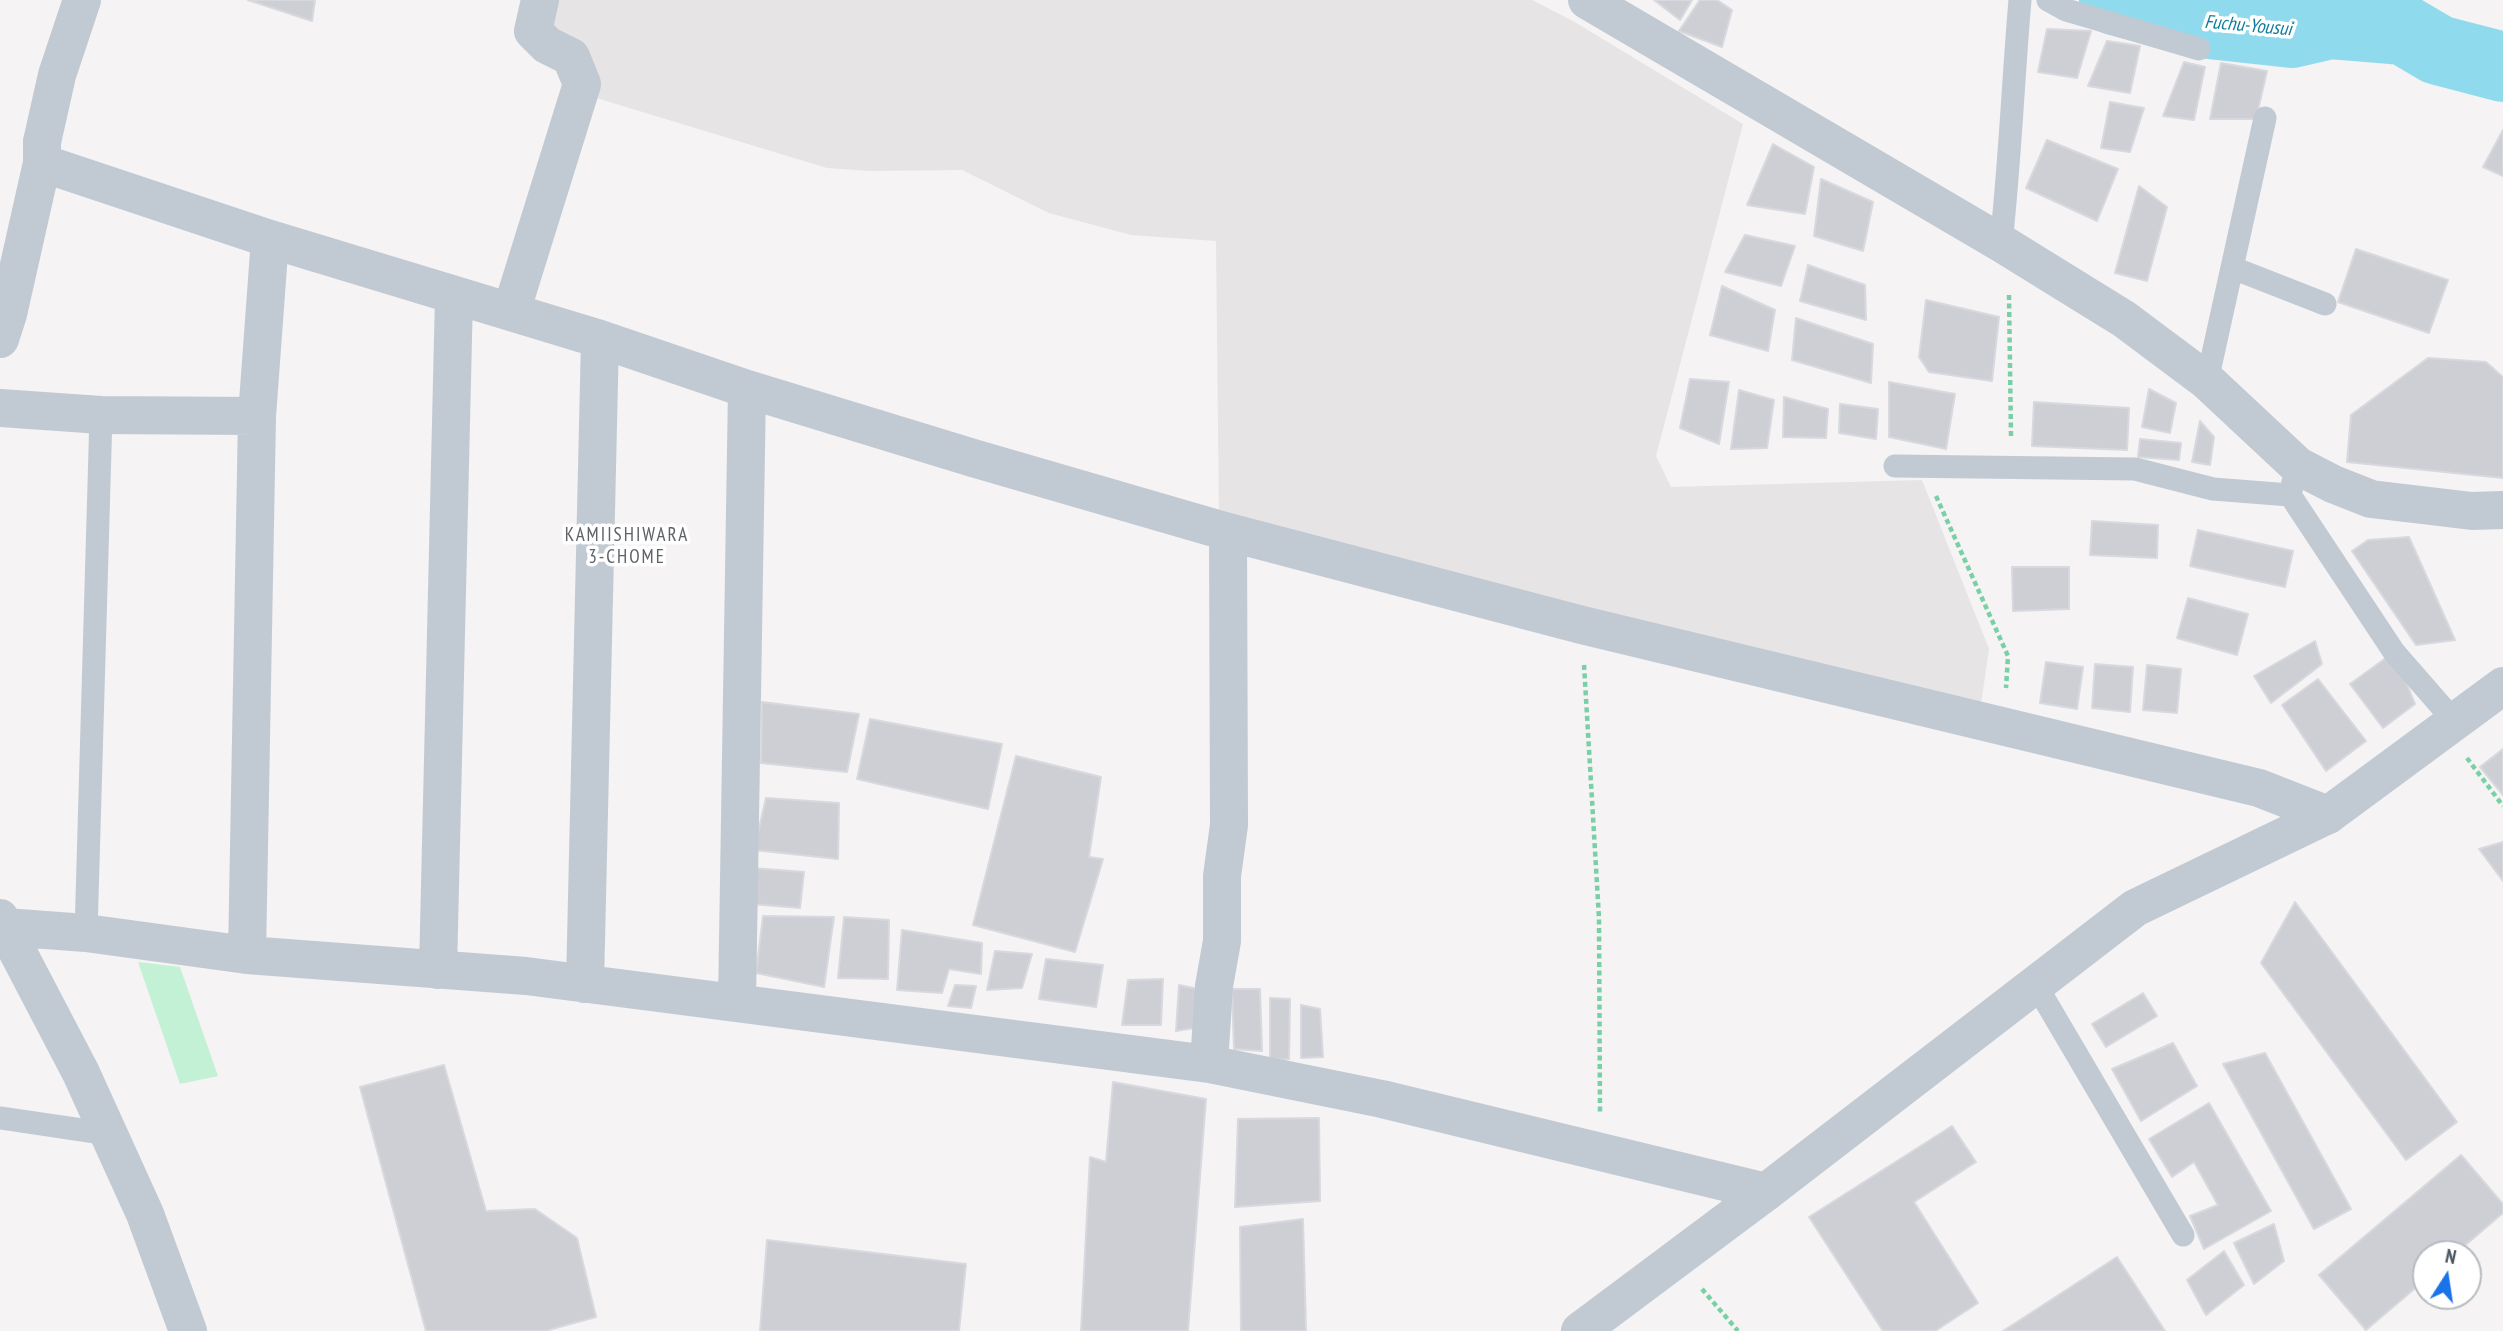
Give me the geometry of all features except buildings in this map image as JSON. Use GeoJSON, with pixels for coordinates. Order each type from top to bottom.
{"type":"FeatureCollection","features":[{"type":"Feature","properties":{"kind":"street"},"geometry":{"type":"LineString","coordinates":[[0,339],[8,314],[57,75],[82,0]]}},
{"type":"Feature","properties":{"kind":"street"},"geometry":{"type":"LineString","coordinates":[[510,312],[582,84],[571,57],[547,45],[533,32],[540,0]]}},
{"type":"Feature","properties":{"kind":"street"},"geometry":{"type":"LineString","coordinates":[[1611,6],[2124,318],[2207,381],[2294,480],[2333,484],[2371,499],[2472,511],[2503,510]]}},
{"type":"Feature","properties":{"kind":"street"},"geometry":{"type":"LineString","coordinates":[[42,152],[270,239],[600,339],[747,389],[1228,532],[1582,625],[2259,788],[2328,815]]}},
{"type":"Feature","properties":{"kind":"street"},"geometry":{"type":"LineString","coordinates":[[247,954],[257,416],[270,239]]}},
{"type":"Feature","properties":{"kind":"street"},"geometry":{"type":"LineString","coordinates":[[438,970],[454,296]]}},
{"type":"Feature","properties":{"kind":"street"},"geometry":{"type":"LineString","coordinates":[[585,984],[600,339]]}},
{"type":"Feature","properties":{"kind":"street"},"geometry":{"type":"LineString","coordinates":[[737,1002],[747,389]]}},
{"type":"Feature","properties":{"kind":"street"},"geometry":{"type":"LineString","coordinates":[[0,408],[101,415],[257,416]]}},
{"type":"Feature","properties":{"kind":"street"},"geometry":{"type":"LineString","coordinates":[[1209,1064],[1214,986],[1222,941],[1222,876],[1229,825],[1228,532]]}},
{"type":"Feature","properties":{"kind":"street"},"geometry":{"type":"LineString","coordinates":[[1580,1331],[1766,1192],[2135,908],[2328,815],[2503,686]]}},
{"type":"Feature","properties":{"kind":"street"},"geometry":{"type":"LineString","coordinates":[[3,922],[247,954],[526,976],[1209,1064],[1382,1099],[1766,1192]]}},
{"type":"Feature","properties":{"kind":"street"},"geometry":{"type":"LineString","coordinates":[[3,922],[81,1073],[109,1134],[145,1214],[188,1331]]}},
{"type":"Feature","properties":{"kind":"lane"},"geometry":{"type":"LineString","coordinates":[[2005,245],[2011,110],[2020,0]]}},
{"type":"Feature","properties":{"kind":"lane"},"geometry":{"type":"LineString","coordinates":[[2048,0],[2066,10],[2199,49]]}},
{"type":"Feature","properties":{"kind":"lane"},"geometry":{"type":"LineString","coordinates":[[2207,381],[2265,118]]}},
{"type":"Feature","properties":{"kind":"lane"},"geometry":{"type":"LineString","coordinates":[[2233,268],[2325,303]]}},
{"type":"Feature","properties":{"kind":"lane"},"geometry":{"type":"LineString","coordinates":[[86,933],[101,415]]}},
{"type":"Feature","properties":{"kind":"lane"},"geometry":{"type":"LineString","coordinates":[[1895,466],[2136,469],[2213,489],[2294,480],[2394,652],[2450,726]]}},
{"type":"Feature","properties":{"kind":"lane"},"geometry":{"type":"LineString","coordinates":[[2036,985],[2183,1235]]}},
{"type":"Feature","properties":{"kind":"lane"},"geometry":{"type":"LineString","coordinates":[[0,1118],[109,1134]]}},
{"type":"Feature","properties":{"kind":"path"},"geometry":{"type":"LineString","coordinates":[[2005,245],[2011,447],[2017,468]]}},
{"type":"Feature","properties":{"kind":"path"},"geometry":{"type":"LineString","coordinates":[[1923,467],[2008,656],[2000,727]]}},
{"type":"Feature","properties":{"kind":"path"},"geometry":{"type":"LineString","coordinates":[[1582,625],[1599,918],[1601,1152]]}},
{"type":"Feature","properties":{"kind":"path"},"geometry":{"type":"LineString","coordinates":[[2450,726],[2503,806]]}},
{"type":"Feature","properties":{"kind":"path"},"geometry":{"type":"LineString","coordinates":[[1675,1259],[1738,1331]]}},
{"type":"Feature","properties":{"kind":"shaded area"},"geometry":{"type":"Polygon","coordinates":[[[545,0],[1532,0],[1573,21],[1743,124],[1656,456],[1671,487],[1922,480],[1989,649],[1980,711],[1219,517],[1216,241],[1131,235],[1049,213],[962,170],[870,171],[827,168],[593,97],[554,36],[545,0]]]}},
{"type":"Feature","properties":{"kind":"green space"},"geometry":{"type":"Polygon","coordinates":[[[2240,0],[2327,0],[2265,6],[2240,0]]]}},
{"type":"Feature","properties":{"kind":"green space"},"geometry":{"type":"Polygon","coordinates":[[[138,962],[180,967],[218,1076],[180,1084],[138,962]]]}},
{"type":"Feature","properties":{"kind":"waterway","name":"Fuchu-Yousui"},"geometry":{"type":"LineString","coordinates":[[2114,0],[2200,23],[2292,33],[2331,24],[2404,30],[2438,50],[2503,67]]}},
{"type":"Feature","properties":{"kind":"waterway"},"geometry":{"type":"LineString","coordinates":[[2386,0],[2404,30]]}},
{"type":"Feature","properties":{"kind":"district","name":"KAMIISHIWARA 3-CHOME"},"geometry":{"type":"Point","coordinates":[627,547]}}]}
